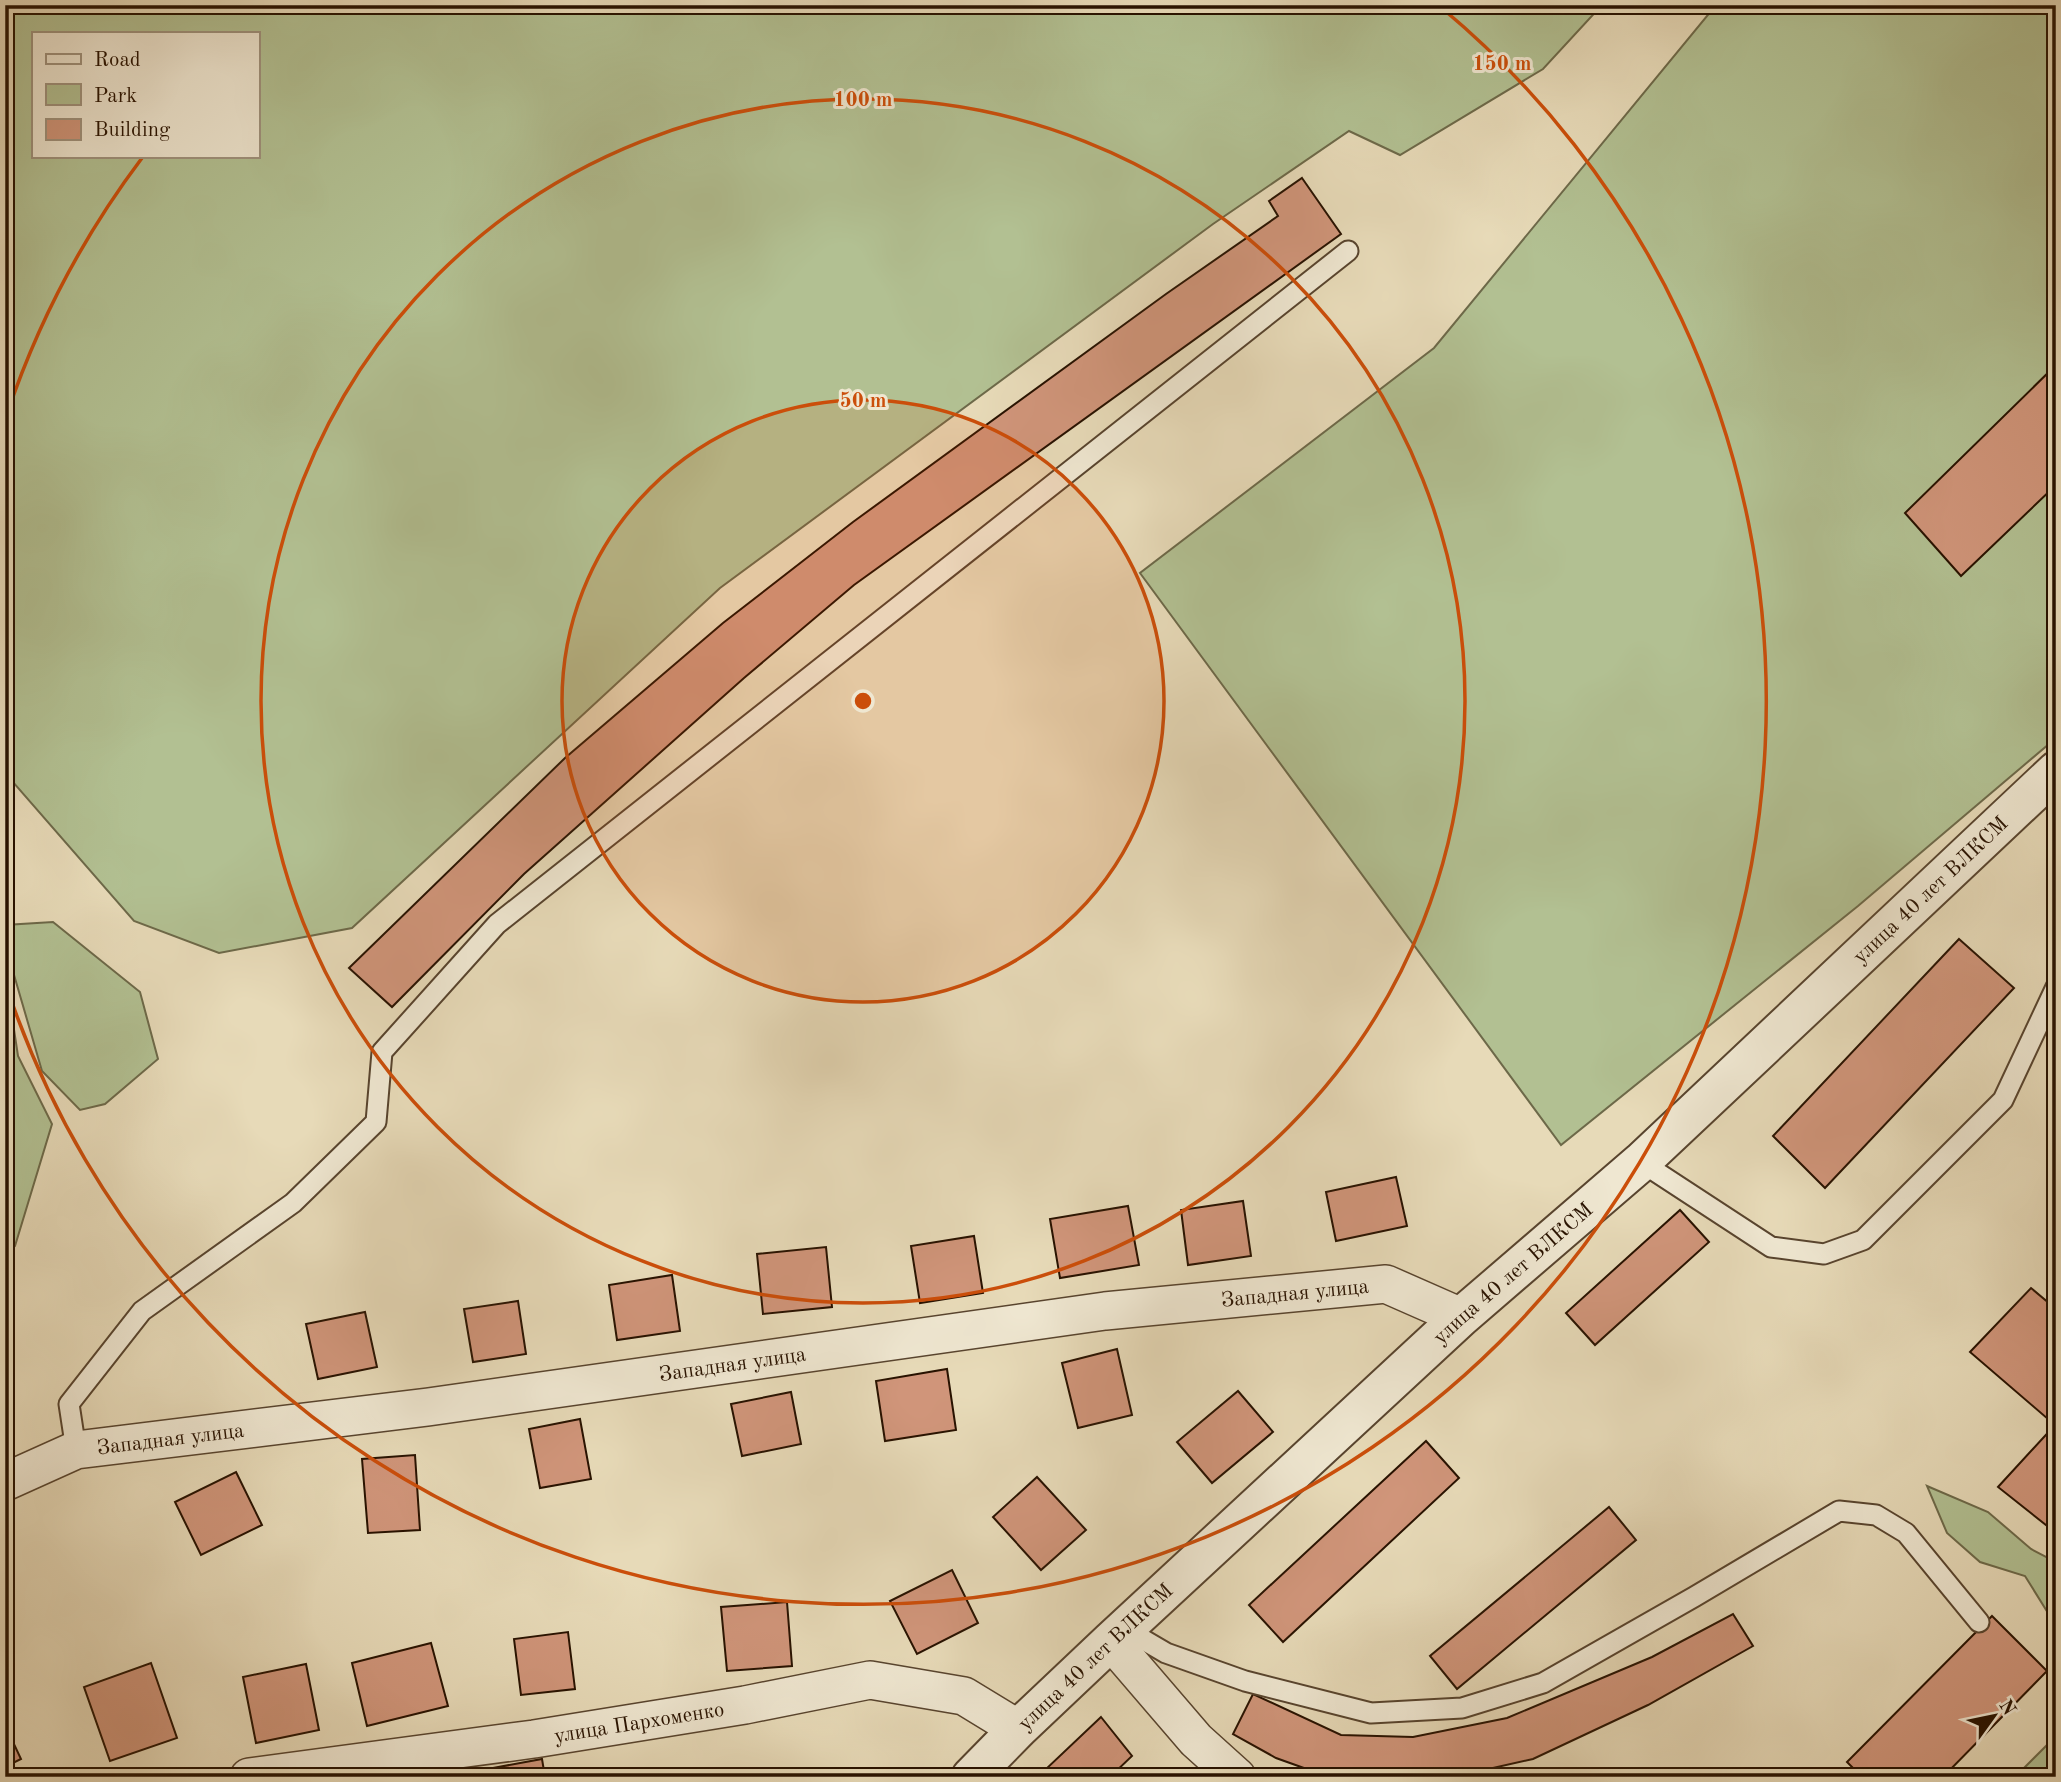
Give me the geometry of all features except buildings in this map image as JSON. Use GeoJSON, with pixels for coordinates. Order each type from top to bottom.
{"type":"FeatureCollection","features":[{"type":"Feature","properties":{"kind":"street","name":"улица 40 лет ВЛКСМ"},"geometry":{"type":"LineString","coordinates":[[971,1777],[1118,1635],[1461,1317],[1641,1162],[2056,771]]}},
{"type":"Feature","properties":{"kind":"street","name":"Западная улица"},"geometry":{"type":"LineString","coordinates":[[5,1482],[76,1450],[428,1407],[1119,1309],[1386,1284],[1461,1317]]}},
{"type":"Feature","properties":{"kind":"street"},"geometry":{"type":"LineString","coordinates":[[1118,1635],[1196,1740],[1237,1777]]}},
{"type":"Feature","properties":{"kind":"street","name":"улица Пархоменко"},"geometry":{"type":"LineString","coordinates":[[249,1777],[548,1737],[745,1705],[870,1680],[964,1696],[1018,1729]]}},
{"type":"Feature","properties":{"kind":"lane"},"geometry":{"type":"LineString","coordinates":[[76,1450],[69,1404],[142,1311],[293,1203],[376,1122],[382,1052],[497,924],[1348,251]]}},
{"type":"Feature","properties":{"kind":"lane"},"geometry":{"type":"LineString","coordinates":[[1641,1162],[1772,1247],[1824,1254],[1863,1240],[2003,1100],[2056,987]]}},
{"type":"Feature","properties":{"kind":"lane"},"geometry":{"type":"LineString","coordinates":[[1118,1635],[1245,1681],[1370,1713],[1462,1708],[1543,1683],[1839,1511],[1876,1515],[1906,1533],[1979,1622]]}},
{"type":"Feature","properties":{"kind":"green space"},"geometry":{"type":"Polygon","coordinates":[[[5,5],[1602,5],[1543,69],[1400,155],[1349,131],[1213,224],[720,588],[352,928],[219,953],[134,921],[5,773],[5,5]]]}},
{"type":"Feature","properties":{"kind":"green space"},"geometry":{"type":"Polygon","coordinates":[[[1716,5],[2056,5],[2056,738],[1858,906],[1561,1145],[1140,573],[1434,348],[1716,5]]]}},
{"type":"Feature","properties":{"kind":"green space"},"geometry":{"type":"Polygon","coordinates":[[[53,922],[140,992],[158,1059],[105,1104],[80,1110],[42,1071],[5,944],[5,925],[53,922]]]}},
{"type":"Feature","properties":{"kind":"green space"},"geometry":{"type":"Polygon","coordinates":[[[5,970],[18,1056],[52,1124],[15,1246],[5,1255],[5,970]]]}},
{"type":"Feature","properties":{"kind":"green space"},"geometry":{"type":"Polygon","coordinates":[[[1927,1486],[1988,1512],[2031,1549],[2056,1562],[2056,1617],[2048,1613],[2025,1576],[1980,1562],[1947,1533],[1927,1486]]]}},
{"type":"Feature","properties":{"kind":"green space"},"geometry":{"type":"Polygon","coordinates":[[[2056,1736],[2056,1777],[2015,1777],[2056,1736]]]}}]}
